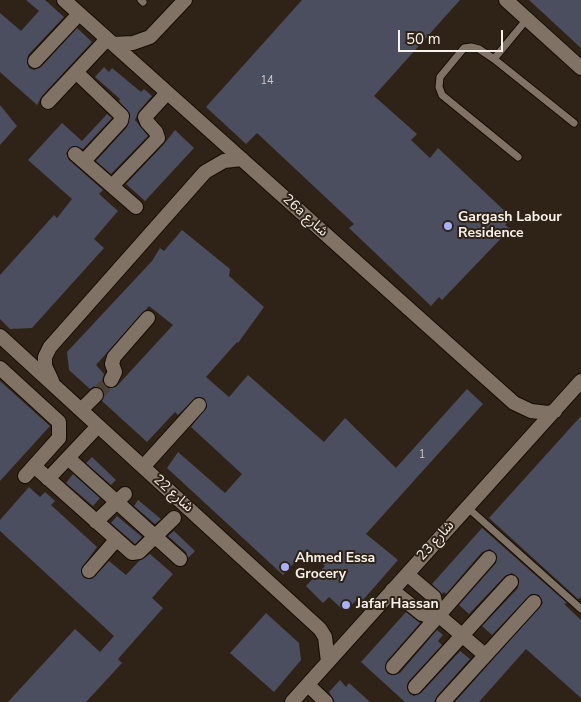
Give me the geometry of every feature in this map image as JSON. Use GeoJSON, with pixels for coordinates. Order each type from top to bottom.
{"type":"FeatureCollection","features":[{"type":"Feature","properties":{"kind":"street","name":"26a شارع"},"geometry":{"type":"LineString","coordinates":[[64,0],[514,403],[531,411],[548,413],[555,411]]}},
{"type":"Feature","properties":{"kind":"street"},"geometry":{"type":"LineString","coordinates":[[48,102],[76,72],[110,41],[133,44],[150,37],[185,0]]}},
{"type":"Feature","properties":{"kind":"street"},"geometry":{"type":"LineString","coordinates":[[506,0],[581,68]]}},
{"type":"Feature","properties":{"kind":"street"},"geometry":{"type":"LineString","coordinates":[[35,61],[79,14]]}},
{"type":"Feature","properties":{"kind":"street"},"geometry":{"type":"LineString","coordinates":[[76,72],[122,116],[121,121],[79,158],[136,207]]}},
{"type":"Feature","properties":{"kind":"street"},"geometry":{"type":"LineString","coordinates":[[112,186],[158,138],[145,116],[167,93]]}},
{"type":"Feature","properties":{"kind":"street"},"geometry":{"type":"LineString","coordinates":[[54,386],[45,366],[45,357],[50,347],[205,172],[224,161],[242,159]]}},
{"type":"Feature","properties":{"kind":"street"},"geometry":{"type":"LineString","coordinates":[[110,380],[115,372],[112,364],[114,357],[148,318]]}},
{"type":"Feature","properties":{"kind":"street","name":"شارع 22"},"geometry":{"type":"LineString","coordinates":[[0,336],[320,629],[325,637],[328,662]]}},
{"type":"Feature","properties":{"kind":"street"},"geometry":{"type":"LineString","coordinates":[[0,368],[60,422],[59,438],[29,471],[48,479],[129,552],[135,554],[174,518]]}},
{"type":"Feature","properties":{"kind":"street","name":"شارع 23"},"geometry":{"type":"LineString","coordinates":[[292,702],[581,381]]}},
{"type":"Feature","properties":{"kind":"street"},"geometry":{"type":"LineString","coordinates":[[81,410],[96,395]]}},
{"type":"Feature","properties":{"kind":"street"},"geometry":{"type":"LineString","coordinates":[[143,467],[199,405]]}},
{"type":"Feature","properties":{"kind":"street"},"geometry":{"type":"LineString","coordinates":[[48,479],[98,426]]}},
{"type":"Feature","properties":{"kind":"street"},"geometry":{"type":"LineString","coordinates":[[68,458],[121,498],[155,537],[180,559]]}},
{"type":"Feature","properties":{"kind":"street"},"geometry":{"type":"LineString","coordinates":[[96,522],[121,498]]}},
{"type":"Feature","properties":{"kind":"street"},"geometry":{"type":"LineString","coordinates":[[89,571],[116,540]]}},
{"type":"Feature","properties":{"kind":"street"},"geometry":{"type":"LineString","coordinates":[[393,667],[489,558]]}},
{"type":"Feature","properties":{"kind":"street"},"geometry":{"type":"LineString","coordinates":[[407,574],[434,597],[438,614],[485,655]]}},
{"type":"Feature","properties":{"kind":"street"},"geometry":{"type":"LineString","coordinates":[[415,687],[511,582]]}},
{"type":"Feature","properties":{"kind":"street"},"geometry":{"type":"LineString","coordinates":[[392,590],[422,614],[429,616],[438,614]]}},
{"type":"Feature","properties":{"kind":"street"},"geometry":{"type":"LineString","coordinates":[[443,702],[534,602]]}},
{"type":"Feature","properties":{"kind":"street"},"geometry":{"type":"LineString","coordinates":[[308,685],[326,702]]}},
{"type":"Feature","properties":{"kind":"lane"},"geometry":{"type":"LineString","coordinates":[[494,59],[527,19]]}},
{"type":"Feature","properties":{"kind":"lane"},"geometry":{"type":"LineString","coordinates":[[518,156],[442,95],[439,87],[440,77],[464,48],[479,49],[494,59],[574,123]]}},
{"type":"Feature","properties":{"kind":"lane"},"geometry":{"type":"LineString","coordinates":[[467,507],[581,609]]}},
{"type":"Feature","properties":{"kind":"building"},"geometry":{"type":"Polygon","coordinates":[[[26,0],[45,0],[64,17],[28,55],[27,63],[29,68],[34,70],[41,67],[77,28],[92,42],[42,96],[37,105],[0,72],[0,13],[21,31],[39,11],[26,0]]]}},
{"type":"Feature","properties":{"kind":"building"},"geometry":{"type":"Polygon","coordinates":[[[302,0],[460,0],[374,96],[417,134],[411,140],[430,158],[438,148],[512,218],[505,225],[510,229],[442,300],[439,297],[431,306],[349,228],[354,224],[257,133],[246,144],[206,107],[302,0]]]}},
{"type":"Feature","properties":{"kind":"building"},"geometry":{"type":"Polygon","coordinates":[[[529,0],[581,0],[581,48],[529,0]]]}},
{"type":"Feature","properties":{"kind":"building"},"geometry":{"type":"Polygon","coordinates":[[[104,67],[109,72],[112,68],[141,92],[144,89],[152,96],[139,111],[135,120],[148,136],[111,174],[96,161],[127,127],[130,114],[119,101],[120,99],[95,77],[104,67]]]}},
{"type":"Feature","properties":{"kind":"building"},"geometry":{"type":"Polygon","coordinates":[[[0,105],[17,126],[0,145],[0,105]]]}},
{"type":"Feature","properties":{"kind":"building"},"geometry":{"type":"Polygon","coordinates":[[[107,114],[112,118],[83,149],[73,146],[66,153],[69,160],[103,190],[99,194],[118,211],[94,239],[104,248],[32,328],[10,329],[0,319],[0,275],[54,215],[57,218],[72,199],[28,160],[62,123],[82,141],[107,114]]]}},
{"type":"Feature","properties":{"kind":"building"},"geometry":{"type":"Polygon","coordinates":[[[175,130],[194,148],[145,201],[126,184],[175,130]]]}},
{"type":"Feature","properties":{"kind":"building"},"geometry":{"type":"Polygon","coordinates":[[[182,230],[230,269],[229,276],[264,307],[238,343],[206,377],[229,397],[248,375],[324,442],[345,418],[396,468],[467,389],[483,404],[366,534],[398,560],[363,600],[359,597],[349,608],[341,608],[329,597],[323,603],[306,586],[325,566],[307,549],[283,575],[167,468],[178,452],[225,493],[242,474],[191,427],[207,407],[204,398],[196,397],[178,415],[175,412],[147,442],[102,401],[105,393],[102,389],[94,386],[90,389],[69,370],[67,352],[152,261],[160,248],[164,251],[182,230]],[[149,306],[96,365],[104,374],[102,381],[107,388],[116,387],[173,325],[149,306]]]}},
{"type":"Feature","properties":{"kind":"building"},"geometry":{"type":"Polygon","coordinates":[[[0,381],[50,426],[0,481],[0,381]]]}},
{"type":"Feature","properties":{"kind":"building"},"geometry":{"type":"Polygon","coordinates":[[[581,416],[581,597],[578,599],[489,518],[581,416]]]}},
{"type":"Feature","properties":{"kind":"building"},"geometry":{"type":"Polygon","coordinates":[[[92,457],[116,480],[111,485],[86,463],[92,457]]]}},
{"type":"Feature","properties":{"kind":"building"},"geometry":{"type":"Polygon","coordinates":[[[73,474],[100,498],[93,506],[66,483],[73,474]]]}},
{"type":"Feature","properties":{"kind":"building"},"geometry":{"type":"Polygon","coordinates":[[[29,487],[40,497],[45,492],[55,501],[51,505],[97,547],[81,569],[84,578],[92,579],[109,561],[126,575],[139,561],[150,554],[173,574],[152,598],[163,608],[118,659],[122,663],[86,702],[8,702],[75,629],[100,652],[114,636],[0,531],[0,520],[29,487]]]}},
{"type":"Feature","properties":{"kind":"building"},"geometry":{"type":"Polygon","coordinates":[[[138,500],[161,519],[155,524],[134,506],[138,500]]]}},
{"type":"Feature","properties":{"kind":"building"},"geometry":{"type":"Polygon","coordinates":[[[117,516],[142,537],[135,544],[111,523],[117,516]]]}},
{"type":"Feature","properties":{"kind":"building"},"geometry":{"type":"Polygon","coordinates":[[[482,528],[567,603],[564,604],[581,620],[581,698],[526,649],[479,702],[455,702],[543,603],[539,595],[531,594],[492,635],[482,626],[518,588],[519,579],[512,573],[505,576],[469,614],[459,605],[496,563],[497,555],[490,549],[482,552],[446,594],[444,592],[442,594],[432,584],[482,528]]]}},
{"type":"Feature","properties":{"kind":"building"},"geometry":{"type":"Polygon","coordinates":[[[174,531],[195,551],[188,558],[186,552],[168,536],[174,531]]]}},
{"type":"Feature","properties":{"kind":"building"},"geometry":{"type":"Polygon","coordinates":[[[406,612],[420,623],[386,662],[385,669],[388,674],[395,675],[400,673],[437,630],[443,635],[438,641],[442,645],[408,682],[407,689],[410,694],[414,696],[421,693],[460,651],[470,659],[437,696],[434,702],[405,702],[361,662],[406,612]]]}},
{"type":"Feature","properties":{"kind":"building"},"geometry":{"type":"Polygon","coordinates":[[[266,613],[299,643],[301,660],[274,692],[230,653],[266,613]]]}},
{"type":"Feature","properties":{"kind":"building"},"geometry":{"type":"Polygon","coordinates":[[[340,680],[346,687],[349,683],[370,702],[335,702],[329,692],[340,680]]]}},
{"type":"Feature","properties":{"kind":"tunnel"},"geometry":{"type":"LineString","coordinates":[[96,395],[111,380]]}},
{"type":"Feature","properties":{"kind":"place","name":"Gargash Labour Residence"},"geometry":{"type":"Point","coordinates":[448,226]}},
{"type":"Feature","properties":{"kind":"place","name":"Ahmed Essa Grocery"},"geometry":{"type":"Point","coordinates":[285,567]}},
{"type":"Feature","properties":{"kind":"place","name":"Jafar Hassan"},"geometry":{"type":"Point","coordinates":[346,605]}}]}
